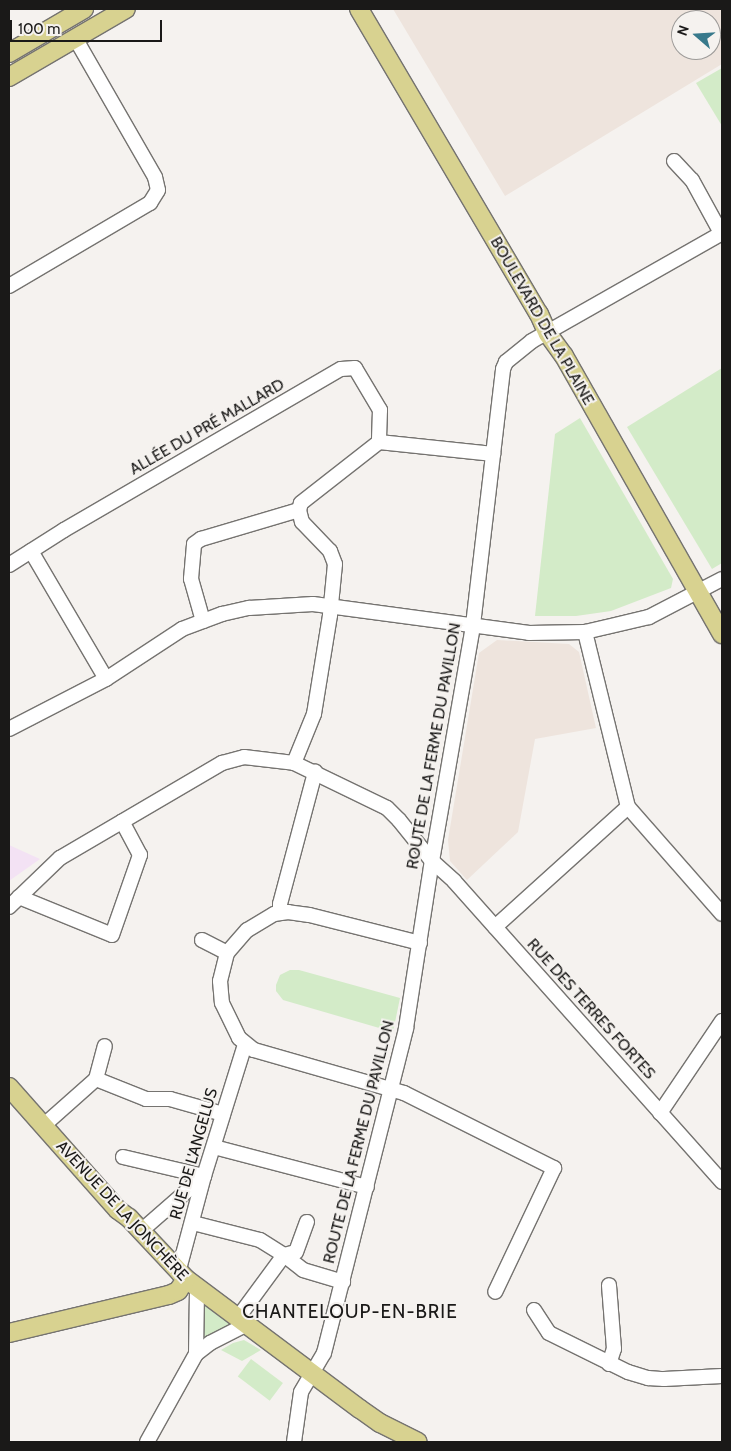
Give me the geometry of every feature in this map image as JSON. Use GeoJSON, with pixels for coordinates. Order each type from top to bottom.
{"type":"FeatureCollection","features":[{"type":"Feature","properties":{"kind":"main road"},"geometry":{"type":"LineString","coordinates":[[9,53],[84,9]]}},
{"type":"Feature","properties":{"kind":"main road"},"geometry":{"type":"LineString","coordinates":[[9,77],[126,9]]}},
{"type":"Feature","properties":{"kind":"main road","name":"BOULEVARD DE LA PLAINE"},"geometry":{"type":"LineString","coordinates":[[359,9],[539,314],[548,334],[564,356],[722,634]]}},
{"type":"Feature","properties":{"kind":"main road","name":"AVENUE DE LA JONCHÈRE"},"geometry":{"type":"LineString","coordinates":[[9,1087],[118,1210],[129,1218],[187,1280],[312,1375],[380,1423],[418,1442]]}},
{"type":"Feature","properties":{"kind":"main road"},"geometry":{"type":"LineString","coordinates":[[9,1334],[169,1295],[178,1291],[187,1280]]}},
{"type":"Feature","properties":{"kind":"street"},"geometry":{"type":"LineString","coordinates":[[9,286],[150,203],[158,190],[155,177],[75,38]]}},
{"type":"Feature","properties":{"kind":"street"},"geometry":{"type":"LineString","coordinates":[[674,161],[692,180],[722,233]]}},
{"type":"Feature","properties":{"kind":"street","name":"ROUTE DE LA FERME DU PAVILLON"},"geometry":{"type":"LineString","coordinates":[[294,1442],[301,1392],[324,1353],[392,1090],[406,1028],[432,861],[473,625],[503,369],[506,362],[532,341],[548,334],[722,233]]}},
{"type":"Feature","properties":{"kind":"street","name":"ALLÉE DU PRÉ MALLARD"},"geometry":{"type":"LineString","coordinates":[[9,566],[64,530],[341,369],[356,368],[380,410],[379,442]]}},
{"type":"Feature","properties":{"kind":"street"},"geometry":{"type":"LineString","coordinates":[[294,763],[314,714],[335,564],[330,551],[302,522],[299,510],[302,503],[379,442],[493,454]]}},
{"type":"Feature","properties":{"kind":"street"},"geometry":{"type":"LineString","coordinates":[[203,620],[191,579],[194,544],[201,539],[299,510]]}},
{"type":"Feature","properties":{"kind":"street"},"geometry":{"type":"LineString","coordinates":[[31,551],[106,679]]}},
{"type":"Feature","properties":{"kind":"street"},"geometry":{"type":"LineString","coordinates":[[9,729],[106,679],[182,629],[203,620],[249,608],[313,604],[529,633],[585,632],[649,617],[722,579]]}},
{"type":"Feature","properties":{"kind":"street"},"geometry":{"type":"LineString","coordinates":[[585,632],[628,808],[722,914]]}},
{"type":"Feature","properties":{"kind":"street","name":"RUE DES TERRES FORTES"},"geometry":{"type":"LineString","coordinates":[[9,907],[60,858],[222,763],[244,757],[294,763],[387,808],[432,861],[454,881],[722,1182]]}},
{"type":"Feature","properties":{"kind":"street"},"geometry":{"type":"LineString","coordinates":[[280,913],[280,904],[315,772]]}},
{"type":"Feature","properties":{"kind":"street"},"geometry":{"type":"LineString","coordinates":[[494,927],[628,808]]}},
{"type":"Feature","properties":{"kind":"street"},"geometry":{"type":"LineString","coordinates":[[19,897],[112,935],[140,855],[122,821]]}},
{"type":"Feature","properties":{"kind":"street"},"geometry":{"type":"LineString","coordinates":[[420,943],[309,915],[280,913],[252,926],[238,938],[227,953],[220,982],[222,1004],[234,1030],[245,1044],[264,1053],[404,1093],[554,1168],[495,1292]]}},
{"type":"Feature","properties":{"kind":"street"},"geometry":{"type":"LineString","coordinates":[[202,940],[227,953]]}},
{"type":"Feature","properties":{"kind":"street"},"geometry":{"type":"LineString","coordinates":[[660,1113],[722,1021]]}},
{"type":"Feature","properties":{"kind":"street","name":"RUE DE L'ANGELUS"},"geometry":{"type":"LineString","coordinates":[[196,1354],[187,1280],[193,1222],[204,1176],[245,1044]]}},
{"type":"Feature","properties":{"kind":"street"},"geometry":{"type":"LineString","coordinates":[[42,1126],[96,1079],[105,1046]]}},
{"type":"Feature","properties":{"kind":"street"},"geometry":{"type":"LineString","coordinates":[[96,1079],[146,1099],[170,1099],[223,1114]]}},
{"type":"Feature","properties":{"kind":"street"},"geometry":{"type":"LineString","coordinates":[[214,1147],[367,1187]]}},
{"type":"Feature","properties":{"kind":"street"},"geometry":{"type":"LineString","coordinates":[[123,1157],[204,1176]]}},
{"type":"Feature","properties":{"kind":"street"},"geometry":{"type":"LineString","coordinates":[[141,1231],[204,1176]]}},
{"type":"Feature","properties":{"kind":"street"},"geometry":{"type":"LineString","coordinates":[[193,1222],[260,1240],[284,1255],[302,1270],[343,1282]]}},
{"type":"Feature","properties":{"kind":"street"},"geometry":{"type":"LineString","coordinates":[[147,1442],[196,1354],[241,1322],[284,1255],[296,1252],[307,1222]]}},
{"type":"Feature","properties":{"kind":"street"},"geometry":{"type":"LineString","coordinates":[[609,1285],[614,1349],[609,1364]]}},
{"type":"Feature","properties":{"kind":"street"},"geometry":{"type":"LineString","coordinates":[[534,1310],[549,1333],[609,1364],[648,1378],[722,1376]]}},
{"type":"Feature","properties":{"kind":"shaded area"},"geometry":{"type":"Polygon","coordinates":[[[393,9],[722,9],[722,64],[505,196],[393,9]]]}},
{"type":"Feature","properties":{"kind":"shaded area"},"geometry":{"type":"Polygon","coordinates":[[[497,640],[569,644],[579,652],[596,728],[535,739],[518,832],[467,880],[450,861],[448,840],[479,653],[497,640]]]}},
{"type":"Feature","properties":{"kind":"shaded area"},"geometry":{"type":"Polygon","coordinates":[[[9,845],[40,859],[9,881],[9,845]]]}},
{"type":"Feature","properties":{"kind":"green space"},"geometry":{"type":"Polygon","coordinates":[[[722,68],[722,126],[696,83],[722,68]]]}},
{"type":"Feature","properties":{"kind":"green space"},"geometry":{"type":"Polygon","coordinates":[[[722,368],[722,563],[712,569],[627,427],[722,368]]]}},
{"type":"Feature","properties":{"kind":"green space"},"geometry":{"type":"Polygon","coordinates":[[[580,418],[673,579],[671,588],[611,611],[576,616],[535,616],[555,434],[580,418]]]}},
{"type":"Feature","properties":{"kind":"green space"},"geometry":{"type":"Polygon","coordinates":[[[290,970],[299,970],[400,998],[393,1032],[283,1000],[276,991],[276,985],[280,975],[290,970]]]}},
{"type":"Feature","properties":{"kind":"green space"},"geometry":{"type":"Polygon","coordinates":[[[199,1298],[232,1322],[231,1327],[203,1341],[199,1298]]]}},
{"type":"Feature","properties":{"kind":"green space"},"geometry":{"type":"Polygon","coordinates":[[[244,1340],[261,1350],[242,1361],[221,1350],[233,1343],[244,1340]]]}},
{"type":"Feature","properties":{"kind":"green space"},"geometry":{"type":"Polygon","coordinates":[[[251,1359],[283,1383],[270,1401],[238,1377],[251,1359]]]}},
{"type":"Feature","properties":{"kind":"district","name":"CHANTELOUP-EN-BRIE"},"geometry":{"type":"Point","coordinates":[350,1312]}}]}
